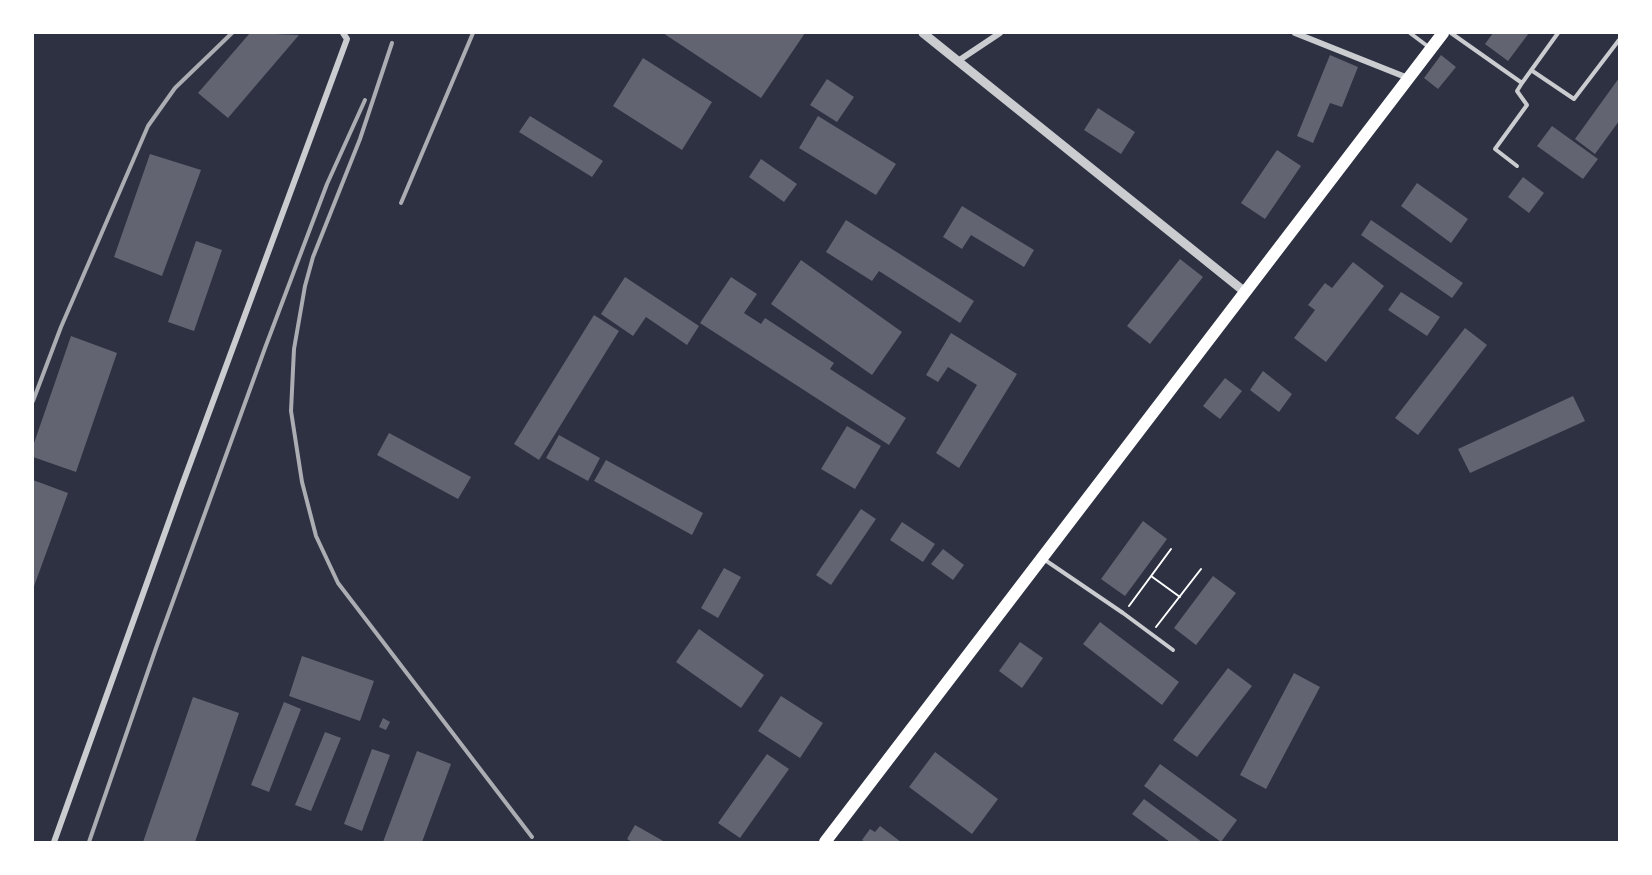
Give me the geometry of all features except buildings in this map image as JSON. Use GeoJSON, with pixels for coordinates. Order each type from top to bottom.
{"type":"FeatureCollection","features":[{"type":"Feature","properties":{"kind":"main road"},"geometry":{"type":"LineString","coordinates":[[825,842],[1443,33]]}},
{"type":"Feature","properties":{"kind":"street"},"geometry":{"type":"LineString","coordinates":[[923,33],[1245,292]]}},
{"type":"Feature","properties":{"kind":"street"},"geometry":{"type":"LineString","coordinates":[[958,61],[1000,33]]}},
{"type":"Feature","properties":{"kind":"street"},"geometry":{"type":"LineString","coordinates":[[1295,33],[1408,78]]}},
{"type":"Feature","properties":{"kind":"street"},"geometry":{"type":"LineString","coordinates":[[54,842],[347,35]]}},
{"type":"Feature","properties":{"kind":"lane"},"geometry":{"type":"LineString","coordinates":[[1410,33],[1431,49]]}},
{"type":"Feature","properties":{"kind":"lane"},"geometry":{"type":"LineString","coordinates":[[1451,33],[1522,83]]}},
{"type":"Feature","properties":{"kind":"lane"},"geometry":{"type":"LineString","coordinates":[[1517,166],[1495,149],[1527,105],[1517,91],[1558,33]]}},
{"type":"Feature","properties":{"kind":"lane"},"geometry":{"type":"LineString","coordinates":[[1531,70],[1574,99],[1619,40]]}},
{"type":"Feature","properties":{"kind":"lane"},"geometry":{"type":"LineString","coordinates":[[1041,558],[1173,650]]}},
{"type":"Feature","properties":{"kind":"path"},"geometry":{"type":"LineString","coordinates":[[1123,613],[1171,549]]}},
{"type":"Feature","properties":{"kind":"path"},"geometry":{"type":"LineString","coordinates":[[1151,634],[1201,569]]}},
{"type":"Feature","properties":{"kind":"path"},"geometry":{"type":"LineString","coordinates":[[1151,576],[1180,597]]}},
{"type":"Feature","properties":{"kind":"railway"},"geometry":{"type":"LineString","coordinates":[[33,401],[61,327],[148,126],[175,88],[232,33]]}},
{"type":"Feature","properties":{"kind":"railway"},"geometry":{"type":"LineString","coordinates":[[401,203],[473,33]]}},
{"type":"Feature","properties":{"kind":"railway"},"geometry":{"type":"LineString","coordinates":[[392,43],[360,139],[313,257],[305,286],[294,349],[291,411],[302,482],[316,536],[338,583],[532,837]]}},
{"type":"Feature","properties":{"kind":"railway"},"geometry":{"type":"LineString","coordinates":[[89,842],[156,648],[265,348],[327,184],[365,100]]}}]}
